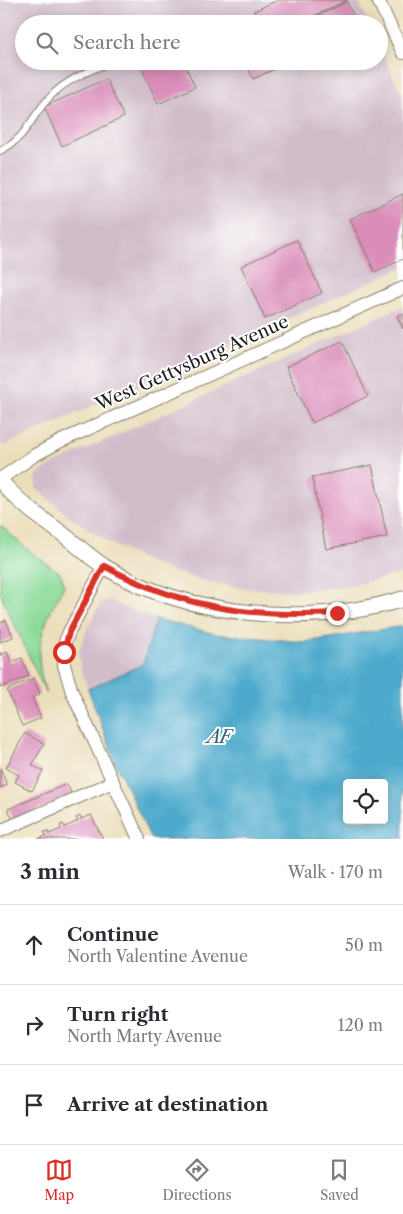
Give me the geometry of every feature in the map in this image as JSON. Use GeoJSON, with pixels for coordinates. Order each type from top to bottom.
{"type":"FeatureCollection","features":[{"type":"Feature","properties":{"kind":"street"},"geometry":{"type":"LineString","coordinates":[[378,0],[385,15]]}},
{"type":"Feature","properties":{"kind":"street"},"geometry":{"type":"LineString","coordinates":[[388,21],[403,53]]}},
{"type":"Feature","properties":{"kind":"street","name":"West Gettysburg Avenue"},"geometry":{"type":"LineString","coordinates":[[0,479],[35,454],[61,441],[403,288]]}},
{"type":"Feature","properties":{"kind":"street"},"geometry":{"type":"LineString","coordinates":[[0,479],[13,496],[104,566],[167,595],[204,605],[252,613],[287,615],[337,613],[403,599]]}},
{"type":"Feature","properties":{"kind":"street"},"geometry":{"type":"LineString","coordinates":[[104,566],[69,632],[65,642],[64,665],[72,692],[139,839]]}},
{"type":"Feature","properties":{"kind":"street"},"geometry":{"type":"LineString","coordinates":[[0,831],[112,782]]}},
{"type":"Feature","properties":{"kind":"lane"},"geometry":{"type":"LineString","coordinates":[[0,151],[22,135],[39,110],[57,90],[73,79],[92,70]]}},
{"type":"Feature","properties":{"kind":"shaded area"},"geometry":{"type":"Polygon","coordinates":[[[0,0],[358,0],[365,15],[15,15],[15,70],[388,70],[388,65],[403,96],[403,267],[3,446],[0,443],[0,0]]]}},
{"type":"Feature","properties":{"kind":"shaded area"},"geometry":{"type":"Polygon","coordinates":[[[403,306],[403,573],[349,586],[298,591],[242,588],[205,581],[146,561],[112,544],[70,517],[36,488],[37,474],[59,461],[403,306]]]}},
{"type":"Feature","properties":{"kind":"shaded area"},"geometry":{"type":"Polygon","coordinates":[[[110,600],[123,607],[156,619],[143,664],[88,689],[81,670],[79,653],[85,633],[101,602],[110,600]]]}},
{"type":"Feature","properties":{"kind":"green space"},"geometry":{"type":"Polygon","coordinates":[[[0,525],[23,546],[61,574],[64,586],[50,613],[41,637],[40,663],[46,693],[0,593],[0,525]]]}},
{"type":"Feature","properties":{"kind":"water","name":"AF"},"geometry":{"type":"Polygon","coordinates":[[[156,619],[216,634],[305,642],[403,626],[403,839],[151,839],[116,764],[88,689],[143,664],[156,619]]]}},
{"type":"Feature","properties":{"kind":"building"},"geometry":{"type":"Polygon","coordinates":[[[278,0],[348,0],[316,15],[256,15],[254,11],[278,0]]]}},
{"type":"Feature","properties":{"kind":"building"},"geometry":{"type":"Polygon","coordinates":[[[347,2],[353,15],[319,15],[347,2]]]}},
{"type":"Feature","properties":{"kind":"building"},"geometry":{"type":"Polygon","coordinates":[[[142,70],[187,70],[195,87],[158,104],[142,70]]]}},
{"type":"Feature","properties":{"kind":"building"},"geometry":{"type":"Polygon","coordinates":[[[249,70],[272,70],[253,79],[249,70]]]}},
{"type":"Feature","properties":{"kind":"building"},"geometry":{"type":"Polygon","coordinates":[[[106,79],[124,117],[62,146],[44,107],[106,79]]]}},
{"type":"Feature","properties":{"kind":"building"},"geometry":{"type":"Polygon","coordinates":[[[403,194],[403,259],[375,272],[350,219],[403,194]]]}},
{"type":"Feature","properties":{"kind":"building"},"geometry":{"type":"Polygon","coordinates":[[[297,240],[322,293],[265,319],[241,266],[297,240]]]}},
{"type":"Feature","properties":{"kind":"building"},"geometry":{"type":"Polygon","coordinates":[[[403,313],[403,329],[397,316],[403,313]]]}},
{"type":"Feature","properties":{"kind":"building"},"geometry":{"type":"Polygon","coordinates":[[[342,341],[368,396],[312,423],[286,367],[342,341]]]}},
{"type":"Feature","properties":{"kind":"building"},"geometry":{"type":"Polygon","coordinates":[[[372,465],[387,537],[326,549],[312,477],[372,465]]]}},
{"type":"Feature","properties":{"kind":"building"},"geometry":{"type":"Polygon","coordinates":[[[6,620],[13,637],[0,642],[0,623],[6,620]]]}},
{"type":"Feature","properties":{"kind":"building"},"geometry":{"type":"Polygon","coordinates":[[[0,652],[1,655],[7,652],[11,662],[22,658],[29,676],[0,688],[0,652]]]}},
{"type":"Feature","properties":{"kind":"building"},"geometry":{"type":"Polygon","coordinates":[[[33,678],[40,694],[32,698],[41,718],[22,726],[7,690],[33,678]]]}},
{"type":"Feature","properties":{"kind":"building"},"geometry":{"type":"Polygon","coordinates":[[[25,733],[44,744],[32,765],[43,771],[32,791],[15,782],[19,775],[6,768],[25,733]]]}},
{"type":"Feature","properties":{"kind":"building"},"geometry":{"type":"Polygon","coordinates":[[[0,768],[7,785],[0,788],[0,768]]]}},
{"type":"Feature","properties":{"kind":"building"},"geometry":{"type":"Polygon","coordinates":[[[67,784],[72,795],[13,820],[8,809],[67,784]]]}},
{"type":"Feature","properties":{"kind":"building"},"geometry":{"type":"Polygon","coordinates":[[[91,815],[103,839],[38,839],[46,836],[44,832],[48,831],[49,834],[61,829],[60,825],[63,824],[65,827],[78,821],[76,818],[80,816],[81,819],[91,815]]]}},
{"type":"Feature","properties":{"kind":"route"},"geometry":{"type":"LineString","coordinates":[[64,652],[69,632],[104,566],[167,595],[204,605],[278,615],[337,613]]}}]}
